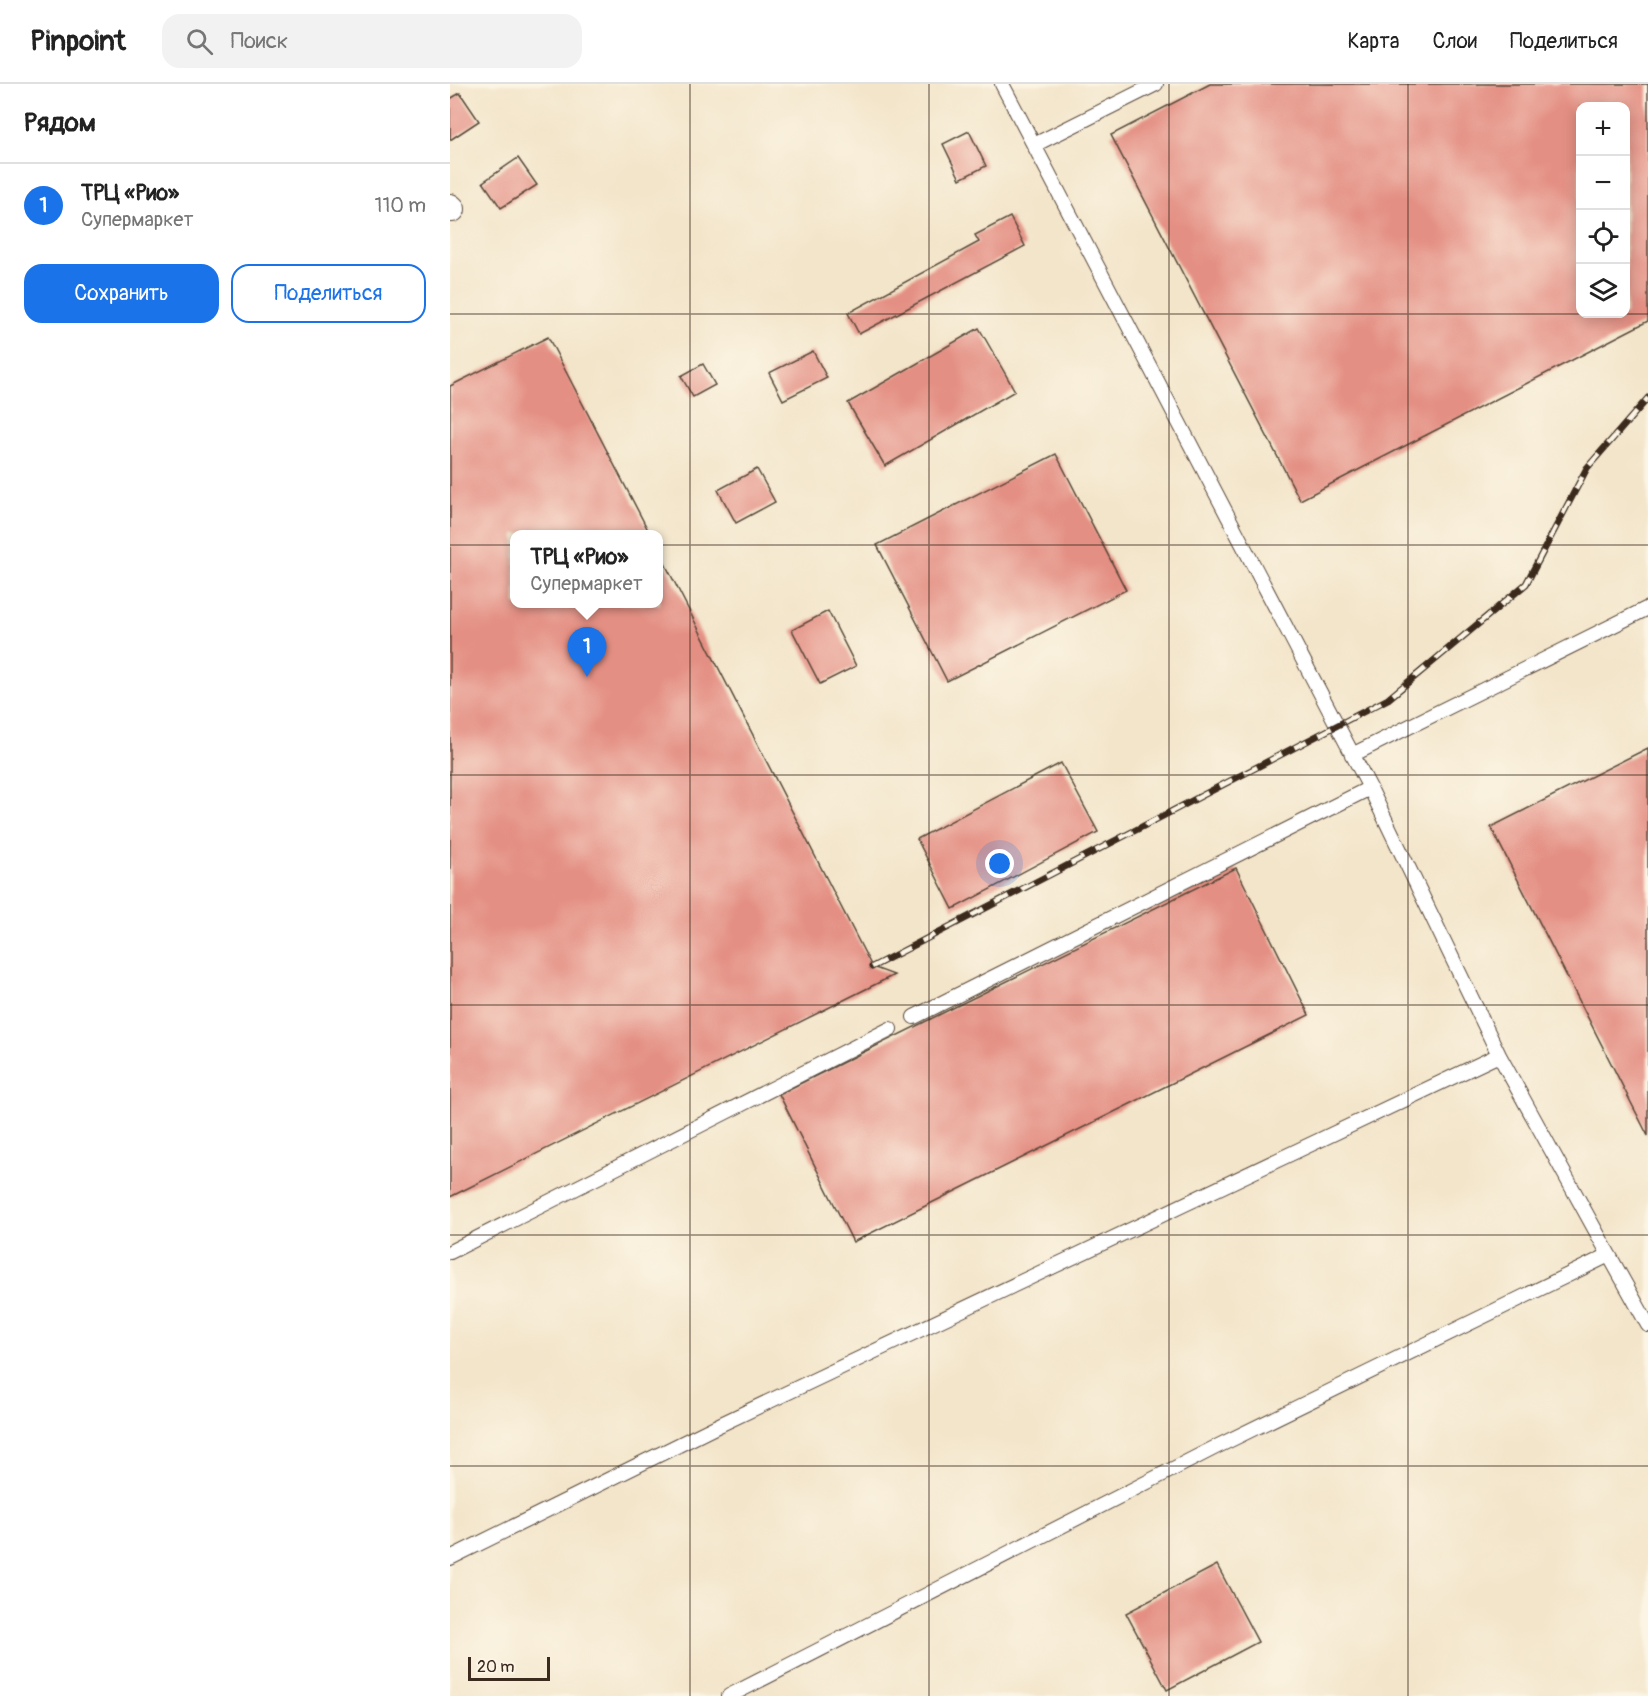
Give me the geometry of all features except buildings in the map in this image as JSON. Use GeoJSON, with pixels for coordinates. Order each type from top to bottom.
{"type":"FeatureCollection","features":[{"type":"Feature","properties":{"kind":"lane"},"geometry":{"type":"LineString","coordinates":[[1002,84],[1370,788],[1499,1055],[1648,1325]]}},
{"type":"Feature","properties":{"kind":"lane"},"geometry":{"type":"LineString","coordinates":[[1034,145],[1156,84]]}},
{"type":"Feature","properties":{"kind":"lane"},"geometry":{"type":"LineString","coordinates":[[1353,755],[1648,608]]}},
{"type":"Feature","properties":{"kind":"lane"},"geometry":{"type":"LineString","coordinates":[[914,1017],[1370,788]]}},
{"type":"Feature","properties":{"kind":"lane"},"geometry":{"type":"LineString","coordinates":[[450,1252],[890,1029]]}},
{"type":"Feature","properties":{"kind":"lane"},"geometry":{"type":"LineString","coordinates":[[450,1558],[715,1427],[1499,1055]]}},
{"type":"Feature","properties":{"kind":"lane"},"geometry":{"type":"LineString","coordinates":[[729,1696],[1216,1447],[1609,1255]]}},
{"type":"Feature","properties":{"kind":"railway"},"geometry":{"type":"LineString","coordinates":[[872,967],[1388,699],[1526,584],[1587,468],[1648,398]]}},
{"type":"Feature","properties":{"kind":"place","name":"ТРЦ «Рио»"},"geometry":{"type":"Point","coordinates":[587,677]}}]}
